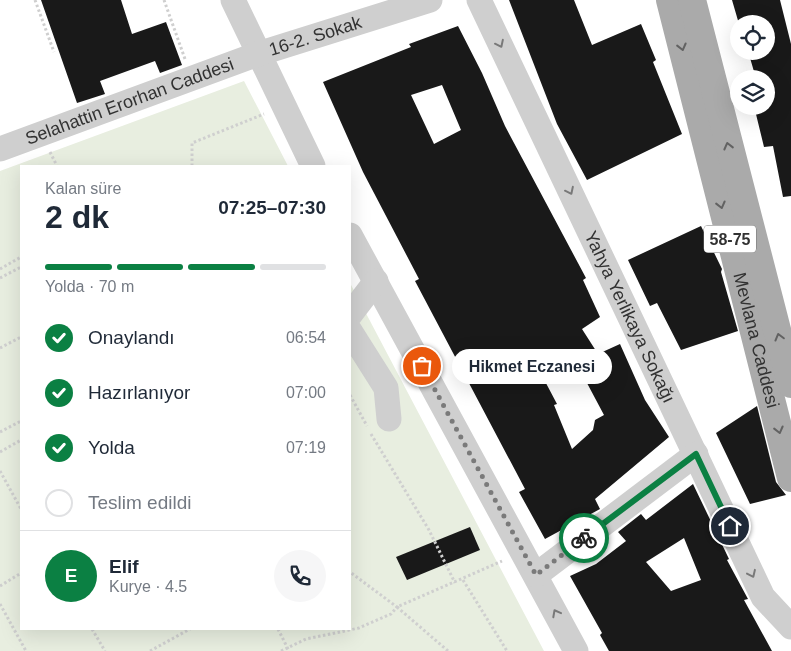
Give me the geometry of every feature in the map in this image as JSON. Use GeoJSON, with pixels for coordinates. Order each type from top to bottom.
{"type":"FeatureCollection","features":[{"type":"Feature","properties":{"kind":"main road","name":"Mevlana Caddesi"},"geometry":{"type":"LineString","coordinates":[[670,0],[791,478]]}},
{"type":"Feature","properties":{"kind":"main road","name":"Mevlana Caddesi"},"geometry":{"type":"LineString","coordinates":[[692,0],[791,384]]}},
{"type":"Feature","properties":{"kind":"street"},"geometry":{"type":"LineString","coordinates":[[232,0],[312,165]]}},
{"type":"Feature","properties":{"kind":"street","name":"16-2. Sokak"},"geometry":{"type":"LineString","coordinates":[[258,54],[430,0]]}},
{"type":"Feature","properties":{"kind":"street","name":"Yahya Yerlikaya Sokağı"},"geometry":{"type":"LineString","coordinates":[[479,0],[763,597],[791,627]]}},
{"type":"Feature","properties":{"kind":"street","name":"Selahattin Erorhan Caddesi"},"geometry":{"type":"LineString","coordinates":[[0,149],[258,54]]}},
{"type":"Feature","properties":{"kind":"street"},"geometry":{"type":"LineString","coordinates":[[351,237],[576,651]]}},
{"type":"Feature","properties":{"kind":"street"},"geometry":{"type":"LineString","coordinates":[[351,315],[376,281]]}},
{"type":"Feature","properties":{"kind":"street"},"geometry":{"type":"LineString","coordinates":[[351,333],[386,388],[389,419]]}},
{"type":"Feature","properties":{"kind":"street"},"geometry":{"type":"LineString","coordinates":[[536,575],[696,454]]}},
{"type":"Feature","properties":{"kind":"path"},"geometry":{"type":"LineString","coordinates":[[36,0],[54,52]]}},
{"type":"Feature","properties":{"kind":"path"},"geometry":{"type":"LineString","coordinates":[[164,0],[192,78]]}},
{"type":"Feature","properties":{"kind":"path"},"geometry":{"type":"LineString","coordinates":[[192,165],[192,142],[283,106]]}},
{"type":"Feature","properties":{"kind":"path"},"geometry":{"type":"LineString","coordinates":[[0,269],[20,258]]}},
{"type":"Feature","properties":{"kind":"path"},"geometry":{"type":"LineString","coordinates":[[0,278],[20,268]]}},
{"type":"Feature","properties":{"kind":"path"},"geometry":{"type":"LineString","coordinates":[[0,348],[20,338]]}},
{"type":"Feature","properties":{"kind":"path"},"geometry":{"type":"LineString","coordinates":[[351,397],[389,466],[429,530],[455,584]]}},
{"type":"Feature","properties":{"kind":"path"},"geometry":{"type":"LineString","coordinates":[[0,432],[20,422]]}},
{"type":"Feature","properties":{"kind":"path"},"geometry":{"type":"LineString","coordinates":[[0,452],[20,441]]}},
{"type":"Feature","properties":{"kind":"path"},"geometry":{"type":"LineString","coordinates":[[0,471],[20,507]]}},
{"type":"Feature","properties":{"kind":"path"},"geometry":{"type":"LineString","coordinates":[[351,630],[391,614],[397,607],[455,584],[523,551]]}},
{"type":"Feature","properties":{"kind":"path"},"geometry":{"type":"LineString","coordinates":[[351,573],[397,607],[448,651]]}},
{"type":"Feature","properties":{"kind":"path"},"geometry":{"type":"LineString","coordinates":[[0,586],[20,574]]}},
{"type":"Feature","properties":{"kind":"path"},"geometry":{"type":"LineString","coordinates":[[462,580],[507,651]]}},
{"type":"Feature","properties":{"kind":"path"},"geometry":{"type":"LineString","coordinates":[[0,604],[26,651]]}},
{"type":"Feature","properties":{"kind":"path"},"geometry":{"type":"LineString","coordinates":[[93,630],[105,651]]}},
{"type":"Feature","properties":{"kind":"path"},"geometry":{"type":"LineString","coordinates":[[150,651],[188,630]]}},
{"type":"Feature","properties":{"kind":"path"},"geometry":{"type":"LineString","coordinates":[[278,630],[288,649]]}},
{"type":"Feature","properties":{"kind":"path"},"geometry":{"type":"LineString","coordinates":[[280,651],[288,649],[306,639],[349,630]]}},
{"type":"Feature","properties":{"kind":"shaded area"},"geometry":{"type":"Polygon","coordinates":[[[244,81],[287,165],[20,165],[20,630],[351,630],[351,285],[544,651],[0,651],[0,171],[244,81]]]}},
{"type":"Feature","properties":{"kind":"building"},"geometry":{"type":"Polygon","coordinates":[[[41,0],[121,0],[132,34],[166,22],[182,65],[160,73],[155,61],[100,81],[105,94],[77,103],[41,0]]]}},
{"type":"Feature","properties":{"kind":"building"},"geometry":{"type":"Polygon","coordinates":[[[509,0],[574,0],[592,45],[641,24],[656,60],[653,62],[682,134],[587,180],[557,124],[509,0]]]}},
{"type":"Feature","properties":{"kind":"building"},"geometry":{"type":"Polygon","coordinates":[[[732,0],[780,0],[791,44],[791,196],[783,197],[773,146],[764,147],[756,115],[775,115],[775,70],[754,70],[751,60],[775,60],[775,15],[736,15],[732,0]]]}},
{"type":"Feature","properties":{"kind":"building"},"geometry":{"type":"Polygon","coordinates":[[[458,26],[482,73],[505,126],[586,278],[583,280],[600,317],[582,329],[598,354],[620,344],[645,400],[669,437],[595,499],[600,509],[545,539],[519,492],[525,489],[415,281],[419,279],[363,172],[323,82],[411,47],[409,44],[458,26]],[[442,85],[411,95],[434,144],[461,130],[442,85]],[[571,353],[538,368],[557,404],[554,405],[572,449],[593,430],[595,420],[604,415],[571,353]]]}},
{"type":"Feature","properties":{"kind":"building"},"geometry":{"type":"Polygon","coordinates":[[[701,226],[722,269],[721,272],[738,331],[681,350],[657,303],[650,306],[628,260],[701,226]]]}},
{"type":"Feature","properties":{"kind":"building"},"geometry":{"type":"Polygon","coordinates":[[[757,406],[776,482],[786,495],[750,504],[716,433],[757,406]]]}},
{"type":"Feature","properties":{"kind":"building"},"geometry":{"type":"Polygon","coordinates":[[[693,484],[729,559],[727,560],[748,599],[744,600],[772,651],[609,651],[600,635],[602,633],[570,576],[596,564],[626,541],[618,532],[641,514],[646,520],[693,484]],[[684,538],[646,562],[671,591],[701,580],[684,538]]]}},
{"type":"Feature","properties":{"kind":"building"},"geometry":{"type":"Polygon","coordinates":[[[470,527],[480,550],[407,580],[396,557],[470,527]]]}},
{"type":"Feature","properties":{"kind":"way so far"},"geometry":{"type":"LineString","coordinates":[[422,366],[536,575],[584,538]]}},
{"type":"Feature","properties":{"kind":"place","name":"Hikmet Eczanesi"},"geometry":{"type":"Point","coordinates":[422,366]}},
{"type":"Feature","properties":{"kind":"route"},"geometry":{"type":"LineString","coordinates":[[584,538],[696,454],[730,526]]}}]}
